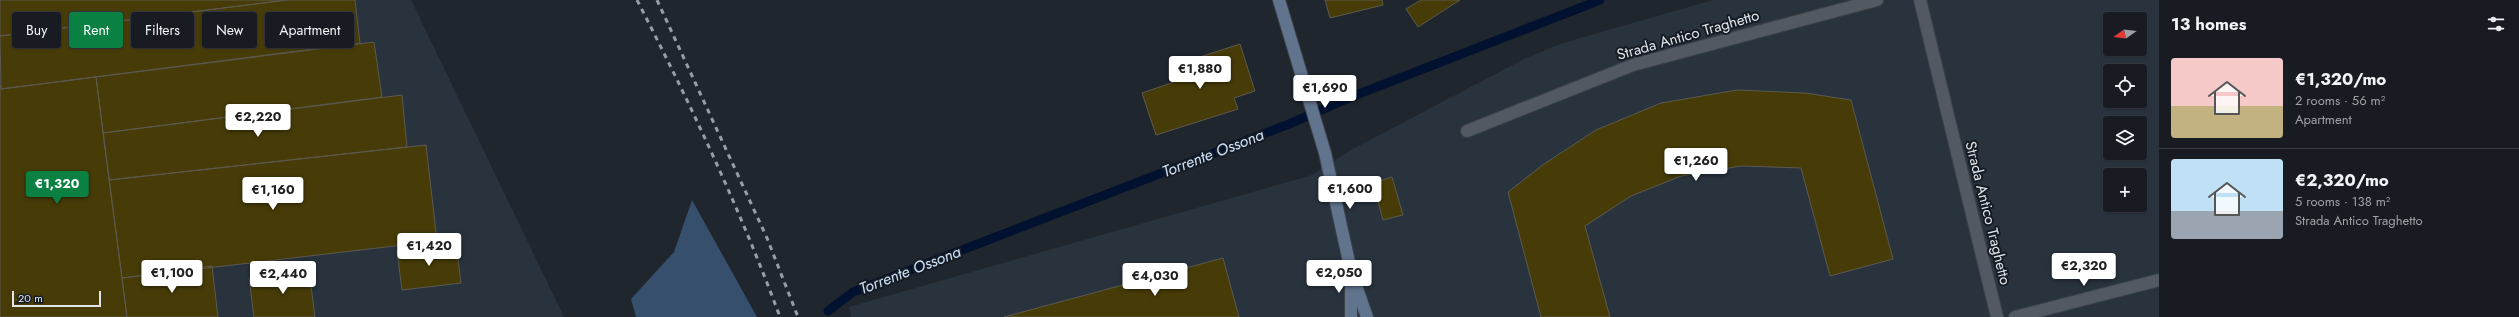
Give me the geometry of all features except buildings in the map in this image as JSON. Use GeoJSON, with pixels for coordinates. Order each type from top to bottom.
{"type":"FeatureCollection","features":[{"type":"Feature","properties":{"kind":"main road"},"geometry":{"type":"LineString","coordinates":[[1279,0],[1326,153],[1351,271],[1367,317]]}},
{"type":"Feature","properties":{"kind":"main road"},"geometry":{"type":"LineString","coordinates":[[1351,271],[1351,317]]}},
{"type":"Feature","properties":{"kind":"street","name":"Strada Antico Traghetto"},"geometry":{"type":"LineString","coordinates":[[1467,131],[1633,65],[1878,0]]}},
{"type":"Feature","properties":{"kind":"street","name":"Strada Antico Traghetto"},"geometry":{"type":"LineString","coordinates":[[1920,0],[1997,317]]}},
{"type":"Feature","properties":{"kind":"street"},"geometry":{"type":"LineString","coordinates":[[2015,317],[2159,280]]}},
{"type":"Feature","properties":{"kind":"shaded area"},"geometry":{"type":"Polygon","coordinates":[[[0,0],[411,0],[564,317],[0,317],[0,0]]]}},
{"type":"Feature","properties":{"kind":"shaded area"},"geometry":{"type":"Polygon","coordinates":[[[1713,0],[2159,0],[2159,317],[851,317],[849,307],[1312,175],[1351,150],[1524,59],[1563,43],[1713,0]]]}},
{"type":"Feature","properties":{"kind":"shaded area"},"geometry":{"type":"Polygon","coordinates":[[[692,200],[757,317],[636,317],[631,299],[674,252],[692,200]]]}},
{"type":"Feature","properties":{"kind":"waterway","name":"Torrente Ossona"},"geometry":{"type":"LineString","coordinates":[[828,311],[853,292],[1289,124],[1351,97],[1600,0]]}},
{"type":"Feature","properties":{"kind":"railway"},"geometry":{"type":"LineString","coordinates":[[637,0],[676,78],[731,196],[780,317]]}},
{"type":"Feature","properties":{"kind":"railway"},"geometry":{"type":"LineString","coordinates":[[657,0],[767,238],[798,317]]}}]}
